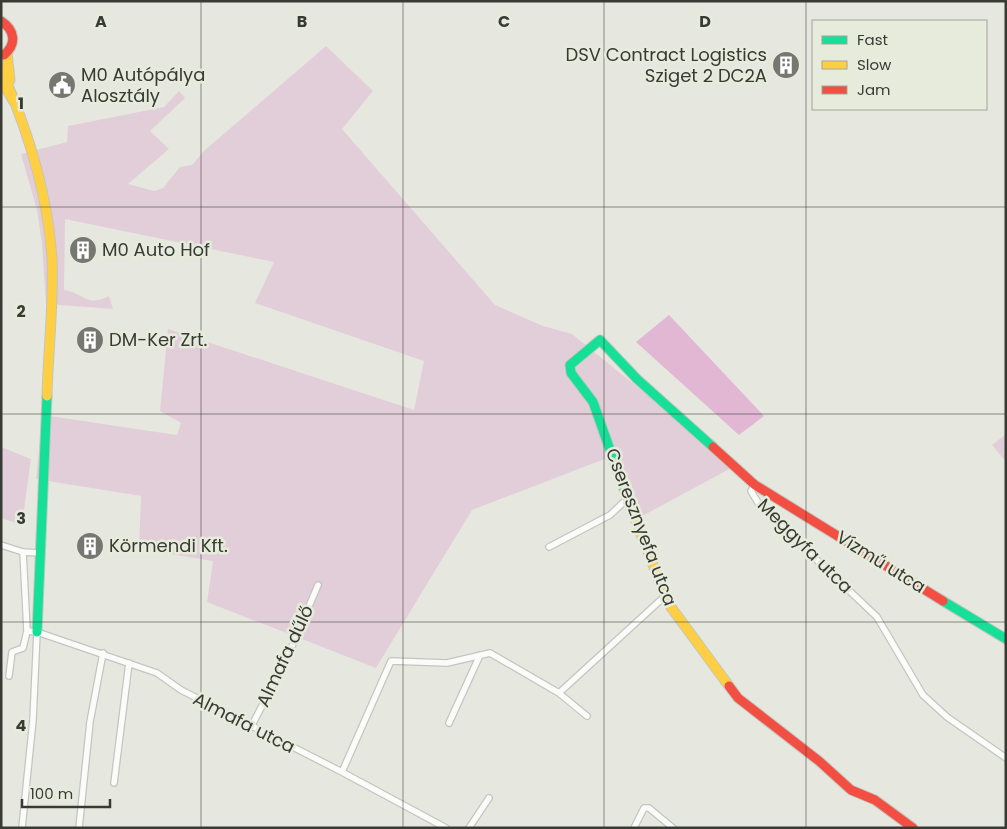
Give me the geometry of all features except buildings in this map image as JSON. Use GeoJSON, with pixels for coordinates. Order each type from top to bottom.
{"type":"FeatureCollection","features":[{"type":"Feature","properties":{"kind":"main road"},"geometry":{"type":"LineString","coordinates":[[1,21],[8,25],[14,34],[13,44],[4,55],[14,102]]}},
{"type":"Feature","properties":{"kind":"main road"},"geometry":{"type":"LineString","coordinates":[[1,69],[14,102],[36,175],[44,209],[52,260],[37,632]]}},
{"type":"Feature","properties":{"kind":"main road"},"geometry":{"type":"LineString","coordinates":[[1,80],[14,102]]}},
{"type":"Feature","properties":{"kind":"main road","name":"Cseresznyefa utca"},"geometry":{"type":"LineString","coordinates":[[600,340],[574,360],[569,367],[593,402],[664,597],[738,698],[818,761],[851,790],[875,800],[913,828]]}},
{"type":"Feature","properties":{"kind":"main road","name":"Meggyfa utca"},"geometry":{"type":"LineString","coordinates":[[600,340],[637,379],[755,485]]}},
{"type":"Feature","properties":{"kind":"main road","name":"Vízmű utca"},"geometry":{"type":"LineString","coordinates":[[755,485],[1006,639]]}},
{"type":"Feature","properties":{"kind":"street","name":"Meggyfa utca"},"geometry":{"type":"LineString","coordinates":[[755,485],[752,491],[760,506],[877,617],[923,695],[947,717],[1006,758]]}},
{"type":"Feature","properties":{"kind":"street"},"geometry":{"type":"LineString","coordinates":[[549,547],[610,515],[627,499]]}},
{"type":"Feature","properties":{"kind":"street"},"geometry":{"type":"LineString","coordinates":[[1,545],[23,552],[40,553]]}},
{"type":"Feature","properties":{"kind":"street"},"geometry":{"type":"LineString","coordinates":[[9,676],[12,652],[23,648],[27,631],[22,573],[23,552]]}},
{"type":"Feature","properties":{"kind":"street","name":"Almafa dűlő"},"geometry":{"type":"LineString","coordinates":[[251,727],[287,658],[318,584]]}},
{"type":"Feature","properties":{"kind":"street"},"geometry":{"type":"LineString","coordinates":[[559,693],[664,597]]}},
{"type":"Feature","properties":{"kind":"street","name":"Almafa utca"},"geometry":{"type":"LineString","coordinates":[[27,631],[37,632],[103,653],[164,676],[181,690],[342,772],[446,828]]}},
{"type":"Feature","properties":{"kind":"street"},"geometry":{"type":"LineString","coordinates":[[22,828],[33,720],[37,632]]}},
{"type":"Feature","properties":{"kind":"street"},"geometry":{"type":"LineString","coordinates":[[79,828],[90,722],[103,653]]}},
{"type":"Feature","properties":{"kind":"street"},"geometry":{"type":"LineString","coordinates":[[342,772],[391,661],[447,663],[490,653],[500,657],[559,693],[587,716]]}},
{"type":"Feature","properties":{"kind":"street"},"geometry":{"type":"LineString","coordinates":[[448,723],[480,655]]}},
{"type":"Feature","properties":{"kind":"street"},"geometry":{"type":"LineString","coordinates":[[114,784],[129,663]]}},
{"type":"Feature","properties":{"kind":"street"},"geometry":{"type":"LineString","coordinates":[[469,828],[489,798]]}},
{"type":"Feature","properties":{"kind":"street"},"geometry":{"type":"LineString","coordinates":[[634,828],[644,808],[649,808],[673,828]]}},
{"type":"Feature","properties":{"kind":"shaded area"},"geometry":{"type":"Polygon","coordinates":[[[326,46],[373,91],[342,129],[495,305],[543,326],[572,334],[735,466],[633,521],[607,458],[472,510],[376,668],[207,602],[213,561],[139,549],[141,496],[36,479],[43,415],[177,435],[181,423],[160,411],[168,329],[414,410],[424,361],[255,303],[274,262],[65,219],[64,290],[95,301],[109,296],[113,309],[46,304],[42,244],[37,210],[21,154],[67,142],[68,126],[164,107],[179,91],[185,98],[150,131],[169,149],[128,184],[154,191],[163,188],[180,167],[192,165],[205,150],[326,46]]]}},
{"type":"Feature","properties":{"kind":"shaded area"},"geometry":{"type":"Polygon","coordinates":[[[669,315],[764,416],[739,435],[636,342],[669,315]]]}},
{"type":"Feature","properties":{"kind":"shaded area"},"geometry":{"type":"Polygon","coordinates":[[[1006,434],[1006,462],[992,445],[1006,434]]]}},
{"type":"Feature","properties":{"kind":"shaded area"},"geometry":{"type":"Polygon","coordinates":[[[1,447],[31,459],[22,525],[1,518],[1,447]]]}},
{"type":"Feature","properties":{"kind":"traffic: fast"},"geometry":{"type":"LineString","coordinates":[[630,506],[593,402],[571,373],[570,365],[600,340],[637,379],[713,447]]}},
{"type":"Feature","properties":{"kind":"traffic: fast"},"geometry":{"type":"LineString","coordinates":[[37,632],[47,396]]}},
{"type":"Feature","properties":{"kind":"traffic: fast"},"geometry":{"type":"LineString","coordinates":[[943,601],[1006,639]]}},
{"type":"Feature","properties":{"kind":"traffic: slow"},"geometry":{"type":"LineString","coordinates":[[7,53],[10,80]]}},
{"type":"Feature","properties":{"kind":"traffic: slow"},"geometry":{"type":"LineString","coordinates":[[1,69],[28,138],[41,186],[50,235],[52,293],[47,396]]}},
{"type":"Feature","properties":{"kind":"traffic: slow"},"geometry":{"type":"LineString","coordinates":[[1,80],[14,102]]}},
{"type":"Feature","properties":{"kind":"traffic: slow"},"geometry":{"type":"LineString","coordinates":[[630,506],[668,603],[729,686]]}},
{"type":"Feature","properties":{"kind":"traffic: jam"},"geometry":{"type":"LineString","coordinates":[[1,21],[6,25],[13,37],[11,46],[4,55]]}},
{"type":"Feature","properties":{"kind":"traffic: jam"},"geometry":{"type":"LineString","coordinates":[[713,447],[755,485],[943,601]]}},
{"type":"Feature","properties":{"kind":"traffic: jam"},"geometry":{"type":"LineString","coordinates":[[729,686],[738,698],[819,761],[851,790],[875,800],[913,828]]}},
{"type":"Feature","properties":{"kind":"place","name":"DSV Contract Logistics Sziget 2 DC2A"},"geometry":{"type":"Point","coordinates":[786,65]}},
{"type":"Feature","properties":{"kind":"place","name":"M0 Autópálya Alosztály"},"geometry":{"type":"Point","coordinates":[62,85]}},
{"type":"Feature","properties":{"kind":"place","name":"M0 Auto Hof"},"geometry":{"type":"Point","coordinates":[83,250]}},
{"type":"Feature","properties":{"kind":"place","name":"DM-Ker Zrt."},"geometry":{"type":"Point","coordinates":[90,340]}},
{"type":"Feature","properties":{"kind":"place","name":"Körmendi Kft."},"geometry":{"type":"Point","coordinates":[90,546]}}]}
